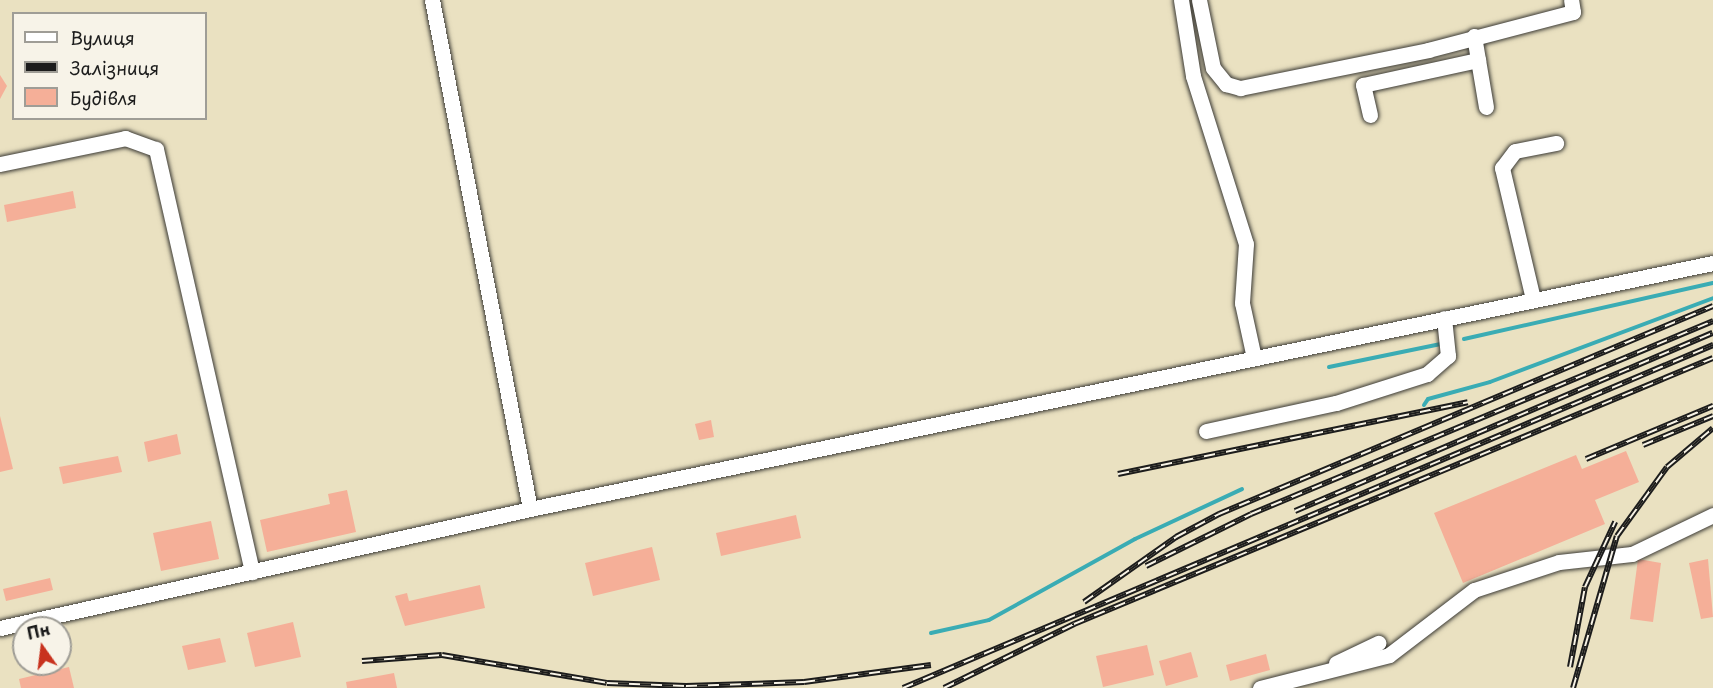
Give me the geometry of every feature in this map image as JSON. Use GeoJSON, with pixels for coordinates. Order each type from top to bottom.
{"type":"FeatureCollection","features":[{"type":"Feature","properties":{"kind":"lane"},"geometry":{"type":"LineString","coordinates":[[432,0],[530,509]]}},
{"type":"Feature","properties":{"kind":"lane"},"geometry":{"type":"LineString","coordinates":[[1180,0],[1193,76],[1246,244],[1242,303],[1254,358]]}},
{"type":"Feature","properties":{"kind":"lane"},"geometry":{"type":"LineString","coordinates":[[1199,0],[1213,68],[1226,84],[1240,88],[1573,12],[1571,0]]}},
{"type":"Feature","properties":{"kind":"lane"},"geometry":{"type":"LineString","coordinates":[[1474,36],[1486,107]]}},
{"type":"Feature","properties":{"kind":"lane"},"geometry":{"type":"LineString","coordinates":[[1370,115],[1363,85],[1478,60]]}},
{"type":"Feature","properties":{"kind":"lane"},"geometry":{"type":"LineString","coordinates":[[0,164],[125,138],[156,149],[252,572]]}},
{"type":"Feature","properties":{"kind":"lane"},"geometry":{"type":"LineString","coordinates":[[1533,299],[1503,168],[1515,151],[1556,142]]}},
{"type":"Feature","properties":{"kind":"lane"},"geometry":{"type":"LineString","coordinates":[[0,628],[530,509],[1713,263]]}},
{"type":"Feature","properties":{"kind":"lane"},"geometry":{"type":"LineString","coordinates":[[1206,431],[1336,403],[1427,374],[1448,356],[1444,318]]}},
{"type":"Feature","properties":{"kind":"lane"},"geometry":{"type":"LineString","coordinates":[[1260,688],[1389,654],[1474,590],[1559,562],[1632,554],[1713,515]]}},
{"type":"Feature","properties":{"kind":"lane"},"geometry":{"type":"LineString","coordinates":[[1314,674],[1378,643]]}},
{"type":"Feature","properties":{"kind":"building"},"geometry":{"type":"Polygon","coordinates":[[[0,75],[7,86],[0,99],[0,75]]]}},
{"type":"Feature","properties":{"kind":"building"},"geometry":{"type":"Polygon","coordinates":[[[73,191],[76,208],[7,222],[4,205],[73,191]]]}},
{"type":"Feature","properties":{"kind":"building"},"geometry":{"type":"Polygon","coordinates":[[[0,416],[13,469],[0,472],[0,416]]]}},
{"type":"Feature","properties":{"kind":"building"},"geometry":{"type":"Polygon","coordinates":[[[711,420],[714,437],[699,440],[695,424],[711,420]]]}},
{"type":"Feature","properties":{"kind":"building"},"geometry":{"type":"Polygon","coordinates":[[[177,434],[181,454],[148,462],[144,442],[177,434]]]}},
{"type":"Feature","properties":{"kind":"building"},"geometry":{"type":"Polygon","coordinates":[[[1626,451],[1639,482],[1595,500],[1605,524],[1463,583],[1434,513],[1576,455],[1582,469],[1626,451]]]}},
{"type":"Feature","properties":{"kind":"building"},"geometry":{"type":"Polygon","coordinates":[[[118,456],[122,472],[63,484],[59,467],[118,456]]]}},
{"type":"Feature","properties":{"kind":"building"},"geometry":{"type":"Polygon","coordinates":[[[347,490],[356,532],[267,552],[260,520],[330,504],[328,494],[347,490]]]}},
{"type":"Feature","properties":{"kind":"building"},"geometry":{"type":"Polygon","coordinates":[[[796,515],[801,538],[721,556],[716,533],[796,515]]]}},
{"type":"Feature","properties":{"kind":"building"},"geometry":{"type":"Polygon","coordinates":[[[211,521],[219,559],[161,571],[153,533],[211,521]]]}},
{"type":"Feature","properties":{"kind":"building"},"geometry":{"type":"Polygon","coordinates":[[[652,547],[660,580],[593,596],[585,563],[652,547]]]}},
{"type":"Feature","properties":{"kind":"building"},"geometry":{"type":"Polygon","coordinates":[[[1638,559],[1661,563],[1653,622],[1630,619],[1638,559]]]}},
{"type":"Feature","properties":{"kind":"building"},"geometry":{"type":"Polygon","coordinates":[[[1708,559],[1713,617],[1701,619],[1689,563],[1708,559]]]}},
{"type":"Feature","properties":{"kind":"building"},"geometry":{"type":"Polygon","coordinates":[[[50,578],[53,590],[6,601],[3,589],[50,578]]]}},
{"type":"Feature","properties":{"kind":"building"},"geometry":{"type":"Polygon","coordinates":[[[480,585],[485,608],[405,626],[395,596],[407,593],[409,601],[480,585]]]}},
{"type":"Feature","properties":{"kind":"building"},"geometry":{"type":"Polygon","coordinates":[[[293,622],[301,657],[255,667],[247,633],[293,622]]]}},
{"type":"Feature","properties":{"kind":"building"},"geometry":{"type":"Polygon","coordinates":[[[220,638],[226,662],[188,670],[182,646],[220,638]]]}},
{"type":"Feature","properties":{"kind":"building"},"geometry":{"type":"Polygon","coordinates":[[[1147,645],[1154,675],[1103,687],[1096,656],[1147,645]]]}},
{"type":"Feature","properties":{"kind":"building"},"geometry":{"type":"Polygon","coordinates":[[[1191,652],[1198,677],[1166,686],[1159,661],[1191,652]]]}},
{"type":"Feature","properties":{"kind":"building"},"geometry":{"type":"Polygon","coordinates":[[[1266,654],[1270,670],[1230,681],[1226,665],[1266,654]]]}},
{"type":"Feature","properties":{"kind":"building"},"geometry":{"type":"Polygon","coordinates":[[[394,673],[397,688],[347,688],[346,682],[394,673]]]}},
{"type":"Feature","properties":{"kind":"building"},"geometry":{"type":"Polygon","coordinates":[[[32,676],[71,676],[74,688],[21,688],[19,679],[32,676]]]}},
{"type":"Feature","properties":{"kind":"waterway"},"geometry":{"type":"LineString","coordinates":[[1464,339],[1713,283]]}},
{"type":"Feature","properties":{"kind":"waterway"},"geometry":{"type":"LineString","coordinates":[[1424,405],[1428,399],[1490,382],[1713,298]]}},
{"type":"Feature","properties":{"kind":"waterway"},"geometry":{"type":"LineString","coordinates":[[1329,367],[1441,344]]}},
{"type":"Feature","properties":{"kind":"waterway"},"geometry":{"type":"LineString","coordinates":[[931,633],[989,620],[1135,539],[1242,489]]}},
{"type":"Feature","properties":{"kind":"railway"},"geometry":{"type":"LineString","coordinates":[[1084,602],[1176,537],[1219,514],[1713,306]]}},
{"type":"Feature","properties":{"kind":"railway"},"geometry":{"type":"LineString","coordinates":[[1146,566],[1251,514],[1713,321]]}},
{"type":"Feature","properties":{"kind":"railway"},"geometry":{"type":"LineString","coordinates":[[1295,511],[1713,333]]}},
{"type":"Feature","properties":{"kind":"railway"},"geometry":{"type":"LineString","coordinates":[[903,688],[1713,345]]}},
{"type":"Feature","properties":{"kind":"railway"},"geometry":{"type":"LineString","coordinates":[[944,688],[1074,624],[1713,358]]}},
{"type":"Feature","properties":{"kind":"railway"},"geometry":{"type":"LineString","coordinates":[[1118,474],[1468,402]]}},
{"type":"Feature","properties":{"kind":"railway"},"geometry":{"type":"LineString","coordinates":[[1586,459],[1713,406]]}},
{"type":"Feature","properties":{"kind":"railway"},"geometry":{"type":"LineString","coordinates":[[1643,445],[1713,416]]}},
{"type":"Feature","properties":{"kind":"railway"},"geometry":{"type":"LineString","coordinates":[[1573,688],[1617,536],[1667,467],[1713,428]]}},
{"type":"Feature","properties":{"kind":"railway"},"geometry":{"type":"LineString","coordinates":[[1570,667],[1585,587],[1615,522]]}},
{"type":"Feature","properties":{"kind":"railway"},"geometry":{"type":"LineString","coordinates":[[362,661],[442,655],[607,683],[686,686],[804,682],[931,665]]}}]}
